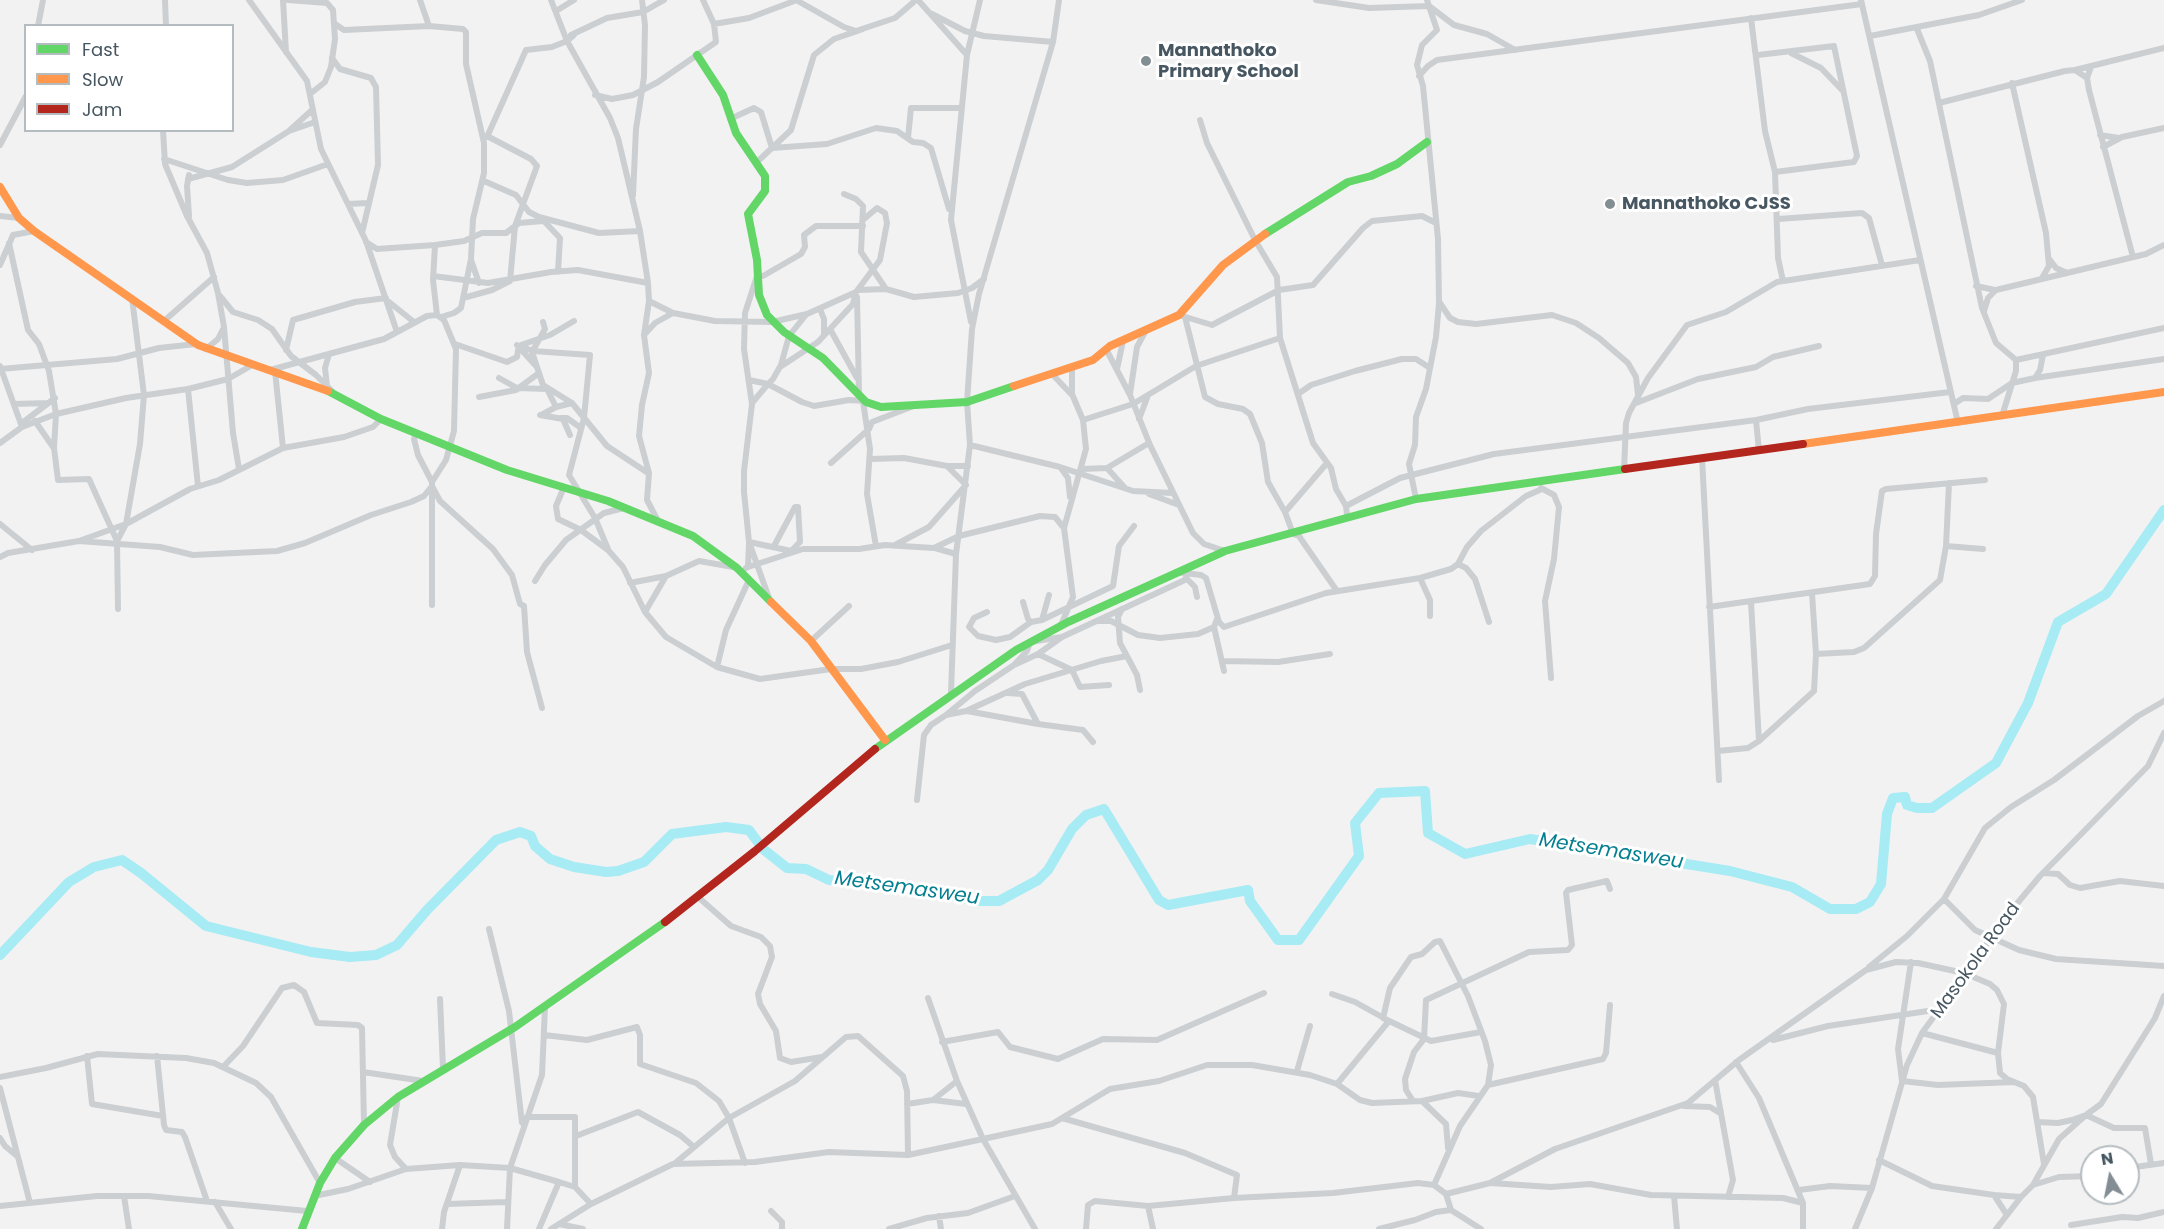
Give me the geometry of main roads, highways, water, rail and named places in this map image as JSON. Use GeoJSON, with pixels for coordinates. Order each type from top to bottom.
{"type":"FeatureCollection","features":[{"type":"Feature","properties":{"kind":"waterway","name":"Metsemasweu"},"geometry":{"type":"LineString","coordinates":[[0,955],[69,882],[94,867],[122,860],[206,926],[311,952],[350,957],[376,955],[397,945],[427,910],[496,840],[520,832],[531,836],[535,846],[550,859],[574,867],[606,872],[618,871],[644,862],[672,834],[726,827],[749,830],[763,849],[787,868],[806,869],[829,880],[927,889],[974,901],[999,901],[1038,880],[1048,870],[1072,829],[1086,815],[1104,809],[1159,900],[1168,905],[1248,890],[1250,901],[1278,940],[1299,940],[1359,856],[1355,823],[1379,793],[1425,791],[1428,833],[1465,854],[1530,839],[1730,871],[1792,887],[1830,909],[1856,909],[1870,902],[1881,884],[1887,814],[1893,798],[1905,797],[1907,805],[1932,808],[1996,763],[2028,703],[2058,622],[2106,594],[2164,510]]}},
{"type":"Feature","properties":{"kind":"place","name":"Mannathoko Primary School"},"geometry":{"type":"Point","coordinates":[1146,61]}},
{"type":"Feature","properties":{"kind":"place","name":"Mannathoko CJSS"},"geometry":{"type":"Point","coordinates":[1610,204]}}]}
